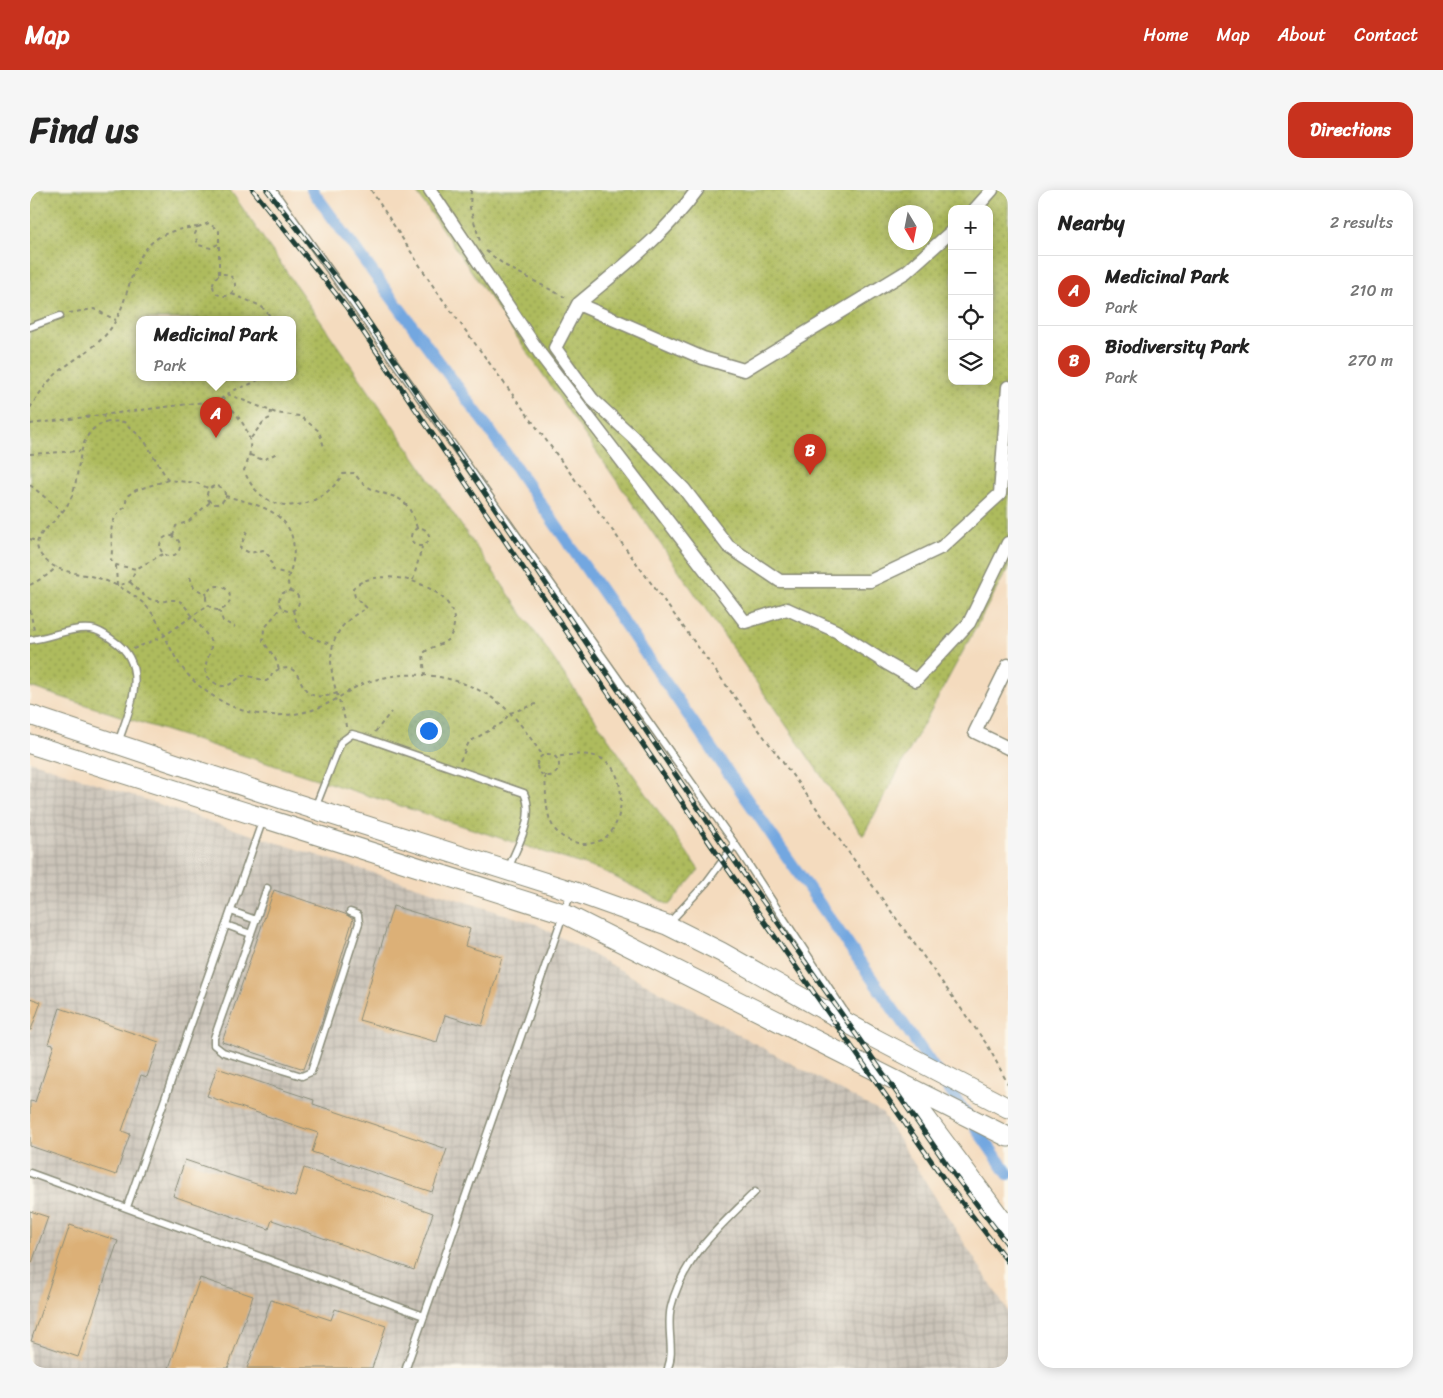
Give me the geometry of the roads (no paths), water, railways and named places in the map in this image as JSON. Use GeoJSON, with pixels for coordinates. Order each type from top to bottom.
{"type":"FeatureCollection","features":[{"type":"Feature","properties":{"kind":"street"},"geometry":{"type":"LineString","coordinates":[[430,190],[541,355],[745,622],[787,609],[836,631],[886,664],[916,680],[969,623],[1008,543]]}},
{"type":"Feature","properties":{"kind":"street"},"geometry":{"type":"LineString","coordinates":[[697,190],[677,218],[655,240],[578,304],[554,348],[592,399],[633,437],[684,489],[728,546],[780,581],[870,581],[942,547],[1000,494],[1008,388]]}},
{"type":"Feature","properties":{"kind":"street"},"geometry":{"type":"LineString","coordinates":[[979,205],[992,190]]}},
{"type":"Feature","properties":{"kind":"street"},"geometry":{"type":"LineString","coordinates":[[578,304],[703,358],[744,370],[906,272],[948,235]]}},
{"type":"Feature","properties":{"kind":"street"},"geometry":{"type":"LineString","coordinates":[[1008,665],[975,732],[1008,748]]}},
{"type":"Feature","properties":{"kind":"street"},"geometry":{"type":"LineString","coordinates":[[30,715],[314,810],[572,890],[667,925],[721,952],[856,1029],[1008,1108]]}},
{"type":"Feature","properties":{"kind":"street"},"geometry":{"type":"LineString","coordinates":[[30,744],[563,913],[1008,1137]]}},
{"type":"Feature","properties":{"kind":"street"},"geometry":{"type":"LineString","coordinates":[[907,1086],[1008,1228]]}},
{"type":"Feature","properties":{"kind":"lane"},"geometry":{"type":"LineString","coordinates":[[273,190],[735,844],[856,1029]]}},
{"type":"Feature","properties":{"kind":"lane"},"geometry":{"type":"LineString","coordinates":[[30,327],[60,316]]}},
{"type":"Feature","properties":{"kind":"lane"},"geometry":{"type":"LineString","coordinates":[[33,640],[75,630],[91,629],[101,632],[126,651],[132,661],[135,685],[133,697],[117,744]]}},
{"type":"Feature","properties":{"kind":"lane"},"geometry":{"type":"LineString","coordinates":[[314,810],[334,757],[346,736],[352,734],[517,789],[524,793],[527,799],[527,819],[508,870]]}},
{"type":"Feature","properties":{"kind":"lane"},"geometry":{"type":"LineString","coordinates":[[127,1207],[264,817]]}},
{"type":"Feature","properties":{"kind":"lane"},"geometry":{"type":"LineString","coordinates":[[667,925],[706,883],[735,844]]}},
{"type":"Feature","properties":{"kind":"lane"},"geometry":{"type":"LineString","coordinates":[[267,888],[214,1038],[214,1044],[223,1052],[306,1075],[311,1072],[359,923],[358,915],[350,912]]}},
{"type":"Feature","properties":{"kind":"lane"},"geometry":{"type":"LineString","coordinates":[[406,1368],[572,890]]}},
{"type":"Feature","properties":{"kind":"lane"},"geometry":{"type":"LineString","coordinates":[[231,911],[256,920]]}},
{"type":"Feature","properties":{"kind":"lane"},"geometry":{"type":"LineString","coordinates":[[226,925],[251,934]]}},
{"type":"Feature","properties":{"kind":"lane"},"geometry":{"type":"LineString","coordinates":[[30,1173],[424,1316]]}},
{"type":"Feature","properties":{"kind":"lane"},"geometry":{"type":"LineString","coordinates":[[668,1368],[671,1361],[669,1325],[671,1308],[692,1257],[755,1192]]}},
{"type":"Feature","properties":{"kind":"waterway"},"geometry":{"type":"LineString","coordinates":[[312,190],[488,428],[1008,1174]]}},
{"type":"Feature","properties":{"kind":"railway"},"geometry":{"type":"LineString","coordinates":[[253,190],[347,308],[711,845],[946,1182],[1008,1262]]}},
{"type":"Feature","properties":{"kind":"railway"},"geometry":{"type":"LineString","coordinates":[[267,190],[355,302],[720,840],[955,1176],[1008,1245]]}},
{"type":"Feature","properties":{"kind":"place","name":"Medicinal Park"},"geometry":{"type":"Point","coordinates":[216,438]}},
{"type":"Feature","properties":{"kind":"place","name":"Biodiversity Park"},"geometry":{"type":"Point","coordinates":[810,475]}}]}
